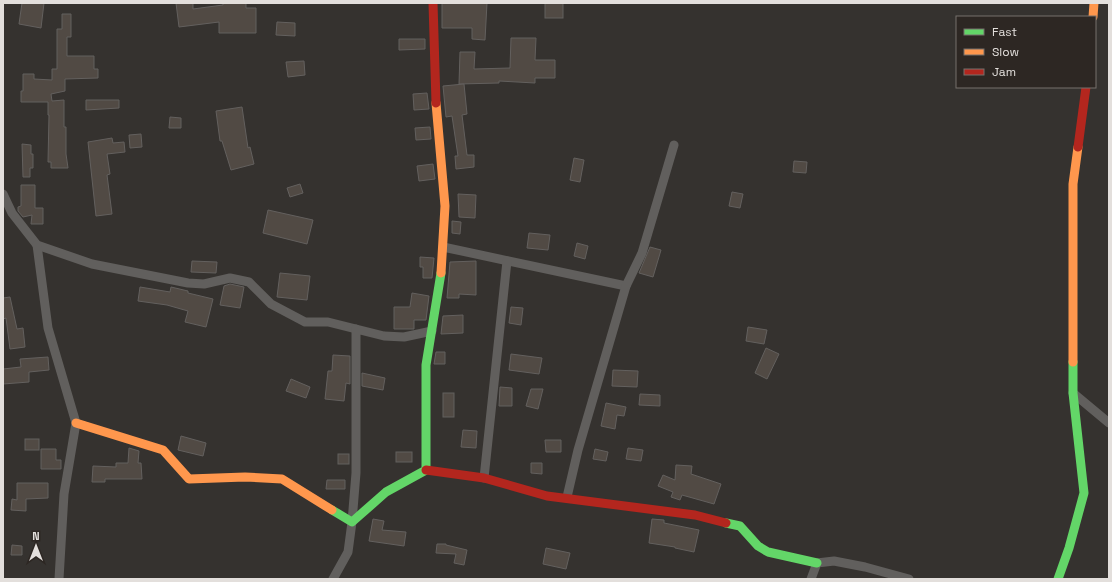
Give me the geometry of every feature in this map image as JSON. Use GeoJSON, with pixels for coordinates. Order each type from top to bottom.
{"type":"FeatureCollection","features":[{"type":"Feature","properties":{"kind":"street"},"geometry":{"type":"LineString","coordinates":[[426,470],[426,366],[441,281],[446,206],[435,87],[433,3]]}},
{"type":"Feature","properties":{"kind":"street"},"geometry":{"type":"LineString","coordinates":[[1093,16],[1094,3]]}},
{"type":"Feature","properties":{"kind":"street"},"geometry":{"type":"LineString","coordinates":[[1062,578],[1084,493],[1073,393],[1073,184],[1086,88]]}},
{"type":"Feature","properties":{"kind":"street"},"geometry":{"type":"LineString","coordinates":[[567,497],[578,450],[626,286],[642,253],[674,145]]}},
{"type":"Feature","properties":{"kind":"street"},"geometry":{"type":"LineString","coordinates":[[3,194],[7,214],[38,245],[92,264],[188,283],[204,284],[230,278],[249,282],[271,304],[305,322],[328,322],[384,336],[404,337],[432,330]]}},
{"type":"Feature","properties":{"kind":"street"},"geometry":{"type":"LineString","coordinates":[[38,245],[48,328],[76,423],[64,494],[59,579]]}},
{"type":"Feature","properties":{"kind":"street"},"geometry":{"type":"LineString","coordinates":[[443,247],[626,286]]}},
{"type":"Feature","properties":{"kind":"street"},"geometry":{"type":"LineString","coordinates":[[484,478],[507,261]]}},
{"type":"Feature","properties":{"kind":"street"},"geometry":{"type":"LineString","coordinates":[[333,579],[348,552],[352,522],[356,473],[356,329]]}},
{"type":"Feature","properties":{"kind":"street"},"geometry":{"type":"LineString","coordinates":[[1073,393],[1109,423]]}},
{"type":"Feature","properties":{"kind":"street"},"geometry":{"type":"LineString","coordinates":[[76,423],[163,450],[189,479],[245,477],[282,479],[352,522]]}},
{"type":"Feature","properties":{"kind":"street"},"geometry":{"type":"LineString","coordinates":[[352,522],[386,492],[426,470],[484,478],[547,496],[567,497],[695,515],[740,526],[758,546],[768,552],[817,563],[834,561],[865,567],[909,579]]}},
{"type":"Feature","properties":{"kind":"street"},"geometry":{"type":"LineString","coordinates":[[811,579],[817,563]]}},
{"type":"Feature","properties":{"kind":"building"},"geometry":{"type":"Polygon","coordinates":[[[22,3],[44,3],[41,28],[19,24],[22,3]]]}},
{"type":"Feature","properties":{"kind":"building"},"geometry":{"type":"Polygon","coordinates":[[[176,3],[193,3],[193,9],[223,5],[223,3],[246,3],[246,8],[256,8],[256,33],[219,33],[219,22],[179,27],[176,3]]]}},
{"type":"Feature","properties":{"kind":"building"},"geometry":{"type":"Polygon","coordinates":[[[442,3],[487,3],[485,40],[472,39],[472,28],[442,28],[442,3]]]}},
{"type":"Feature","properties":{"kind":"building"},"geometry":{"type":"Polygon","coordinates":[[[545,3],[563,3],[563,18],[545,18],[545,3]]]}},
{"type":"Feature","properties":{"kind":"building"},"geometry":{"type":"Polygon","coordinates":[[[62,14],[71,14],[71,37],[67,37],[67,56],[94,56],[94,69],[98,69],[98,78],[65,79],[65,91],[51,94],[52,101],[64,100],[64,127],[66,127],[66,154],[68,168],[51,168],[51,162],[48,162],[48,102],[21,102],[21,91],[23,91],[23,74],[34,74],[34,79],[52,80],[52,69],[57,69],[57,29],[62,29],[62,14]]]}},
{"type":"Feature","properties":{"kind":"building"},"geometry":{"type":"Polygon","coordinates":[[[277,22],[295,23],[295,36],[276,35],[277,22]]]}},
{"type":"Feature","properties":{"kind":"building"},"geometry":{"type":"Polygon","coordinates":[[[511,38],[536,38],[535,60],[555,60],[555,78],[535,78],[535,83],[499,81],[499,83],[459,84],[460,52],[475,52],[474,69],[510,68],[511,38]]]}},
{"type":"Feature","properties":{"kind":"building"},"geometry":{"type":"Polygon","coordinates":[[[399,39],[425,39],[425,49],[399,50],[399,39]]]}},
{"type":"Feature","properties":{"kind":"building"},"geometry":{"type":"Polygon","coordinates":[[[304,61],[305,75],[288,77],[286,62],[304,61]]]}},
{"type":"Feature","properties":{"kind":"building"},"geometry":{"type":"Polygon","coordinates":[[[464,84],[467,114],[462,115],[467,155],[474,155],[474,167],[456,169],[455,156],[458,156],[452,116],[446,117],[443,86],[464,84]]]}},
{"type":"Feature","properties":{"kind":"building"},"geometry":{"type":"Polygon","coordinates":[[[427,93],[429,109],[414,110],[413,94],[427,93]]]}},
{"type":"Feature","properties":{"kind":"building"},"geometry":{"type":"Polygon","coordinates":[[[86,100],[119,100],[119,108],[86,110],[86,100]]]}},
{"type":"Feature","properties":{"kind":"building"},"geometry":{"type":"Polygon","coordinates":[[[242,107],[248,148],[250,147],[254,164],[231,170],[222,141],[220,141],[216,111],[242,107]]]}},
{"type":"Feature","properties":{"kind":"building"},"geometry":{"type":"Polygon","coordinates":[[[170,117],[181,118],[181,128],[169,128],[170,117]]]}},
{"type":"Feature","properties":{"kind":"building"},"geometry":{"type":"Polygon","coordinates":[[[430,127],[431,139],[416,140],[415,128],[430,127]]]}},
{"type":"Feature","properties":{"kind":"building"},"geometry":{"type":"Polygon","coordinates":[[[141,134],[142,147],[130,148],[129,135],[141,134]]]}},
{"type":"Feature","properties":{"kind":"building"},"geometry":{"type":"Polygon","coordinates":[[[112,138],[113,143],[124,142],[125,152],[107,154],[110,174],[107,175],[112,214],[96,216],[88,142],[112,138]]]}},
{"type":"Feature","properties":{"kind":"building"},"geometry":{"type":"Polygon","coordinates":[[[22,144],[31,145],[31,154],[33,154],[33,168],[30,168],[30,177],[23,177],[22,144]]]}},
{"type":"Feature","properties":{"kind":"building"},"geometry":{"type":"Polygon","coordinates":[[[574,158],[584,160],[580,182],[570,180],[574,158]]]}},
{"type":"Feature","properties":{"kind":"building"},"geometry":{"type":"Polygon","coordinates":[[[794,161],[807,162],[806,173],[793,172],[794,161]]]}},
{"type":"Feature","properties":{"kind":"building"},"geometry":{"type":"Polygon","coordinates":[[[433,164],[435,179],[419,181],[417,166],[433,164]]]}},
{"type":"Feature","properties":{"kind":"building"},"geometry":{"type":"Polygon","coordinates":[[[300,184],[303,193],[290,197],[287,188],[300,184]]]}},
{"type":"Feature","properties":{"kind":"building"},"geometry":{"type":"Polygon","coordinates":[[[21,185],[35,185],[35,208],[43,208],[43,224],[31,224],[32,215],[23,217],[18,211],[18,207],[21,206],[21,185]]]}},
{"type":"Feature","properties":{"kind":"building"},"geometry":{"type":"Polygon","coordinates":[[[732,192],[743,194],[740,208],[729,206],[732,192]]]}},
{"type":"Feature","properties":{"kind":"building"},"geometry":{"type":"Polygon","coordinates":[[[458,194],[476,195],[475,218],[459,217],[458,194]]]}},
{"type":"Feature","properties":{"kind":"building"},"geometry":{"type":"Polygon","coordinates":[[[268,210],[313,220],[307,244],[263,233],[268,210]]]}},
{"type":"Feature","properties":{"kind":"building"},"geometry":{"type":"Polygon","coordinates":[[[452,221],[461,222],[460,234],[452,233],[452,221]]]}},
{"type":"Feature","properties":{"kind":"building"},"geometry":{"type":"Polygon","coordinates":[[[529,233],[550,235],[548,250],[527,248],[529,233]]]}},
{"type":"Feature","properties":{"kind":"building"},"geometry":{"type":"Polygon","coordinates":[[[577,243],[588,246],[585,259],[574,256],[577,243]]]}},
{"type":"Feature","properties":{"kind":"building"},"geometry":{"type":"Polygon","coordinates":[[[650,247],[661,250],[653,277],[639,273],[650,247]]]}},
{"type":"Feature","properties":{"kind":"building"},"geometry":{"type":"Polygon","coordinates":[[[420,257],[434,258],[432,278],[423,278],[423,267],[420,267],[420,257]]]}},
{"type":"Feature","properties":{"kind":"building"},"geometry":{"type":"Polygon","coordinates":[[[192,261],[217,262],[216,273],[191,272],[192,261]]]}},
{"type":"Feature","properties":{"kind":"building"},"geometry":{"type":"Polygon","coordinates":[[[476,261],[476,295],[459,294],[459,298],[447,298],[450,262],[476,261]]]}},
{"type":"Feature","properties":{"kind":"building"},"geometry":{"type":"Polygon","coordinates":[[[280,273],[310,276],[307,300],[277,297],[280,273]]]}},
{"type":"Feature","properties":{"kind":"building"},"geometry":{"type":"Polygon","coordinates":[[[230,284],[244,287],[240,308],[220,305],[224,286],[230,284]]]}},
{"type":"Feature","properties":{"kind":"building"},"geometry":{"type":"Polygon","coordinates":[[[140,287],[170,292],[171,287],[213,299],[206,327],[185,322],[188,311],[167,305],[138,301],[140,287]]]}},
{"type":"Feature","properties":{"kind":"building"},"geometry":{"type":"Polygon","coordinates":[[[412,293],[429,296],[426,320],[414,320],[414,329],[394,329],[394,307],[410,307],[412,293]]]}},
{"type":"Feature","properties":{"kind":"building"},"geometry":{"type":"Polygon","coordinates":[[[10,297],[17,329],[23,328],[25,347],[10,349],[6,318],[3,319],[3,298],[10,297]]]}},
{"type":"Feature","properties":{"kind":"building"},"geometry":{"type":"Polygon","coordinates":[[[511,307],[523,308],[521,325],[509,323],[511,307]]]}},
{"type":"Feature","properties":{"kind":"building"},"geometry":{"type":"Polygon","coordinates":[[[463,315],[463,333],[441,334],[443,316],[463,315]]]}},
{"type":"Feature","properties":{"kind":"building"},"geometry":{"type":"Polygon","coordinates":[[[748,327],[767,330],[764,344],[746,341],[748,327]]]}},
{"type":"Feature","properties":{"kind":"building"},"geometry":{"type":"Polygon","coordinates":[[[766,348],[779,354],[767,379],[755,373],[766,348]]]}},
{"type":"Feature","properties":{"kind":"building"},"geometry":{"type":"Polygon","coordinates":[[[436,352],[445,352],[445,364],[434,364],[436,352]]]}},
{"type":"Feature","properties":{"kind":"building"},"geometry":{"type":"Polygon","coordinates":[[[511,354],[542,358],[539,374],[509,370],[511,354]]]}},
{"type":"Feature","properties":{"kind":"building"},"geometry":{"type":"Polygon","coordinates":[[[333,355],[350,356],[350,384],[346,383],[344,401],[325,399],[328,371],[332,371],[333,355]]]}},
{"type":"Feature","properties":{"kind":"building"},"geometry":{"type":"Polygon","coordinates":[[[48,357],[49,370],[29,372],[29,382],[3,384],[3,369],[21,367],[20,359],[48,357]]]}},
{"type":"Feature","properties":{"kind":"building"},"geometry":{"type":"Polygon","coordinates":[[[613,370],[638,371],[637,387],[612,386],[613,370]]]}},
{"type":"Feature","properties":{"kind":"building"},"geometry":{"type":"Polygon","coordinates":[[[362,373],[385,378],[383,390],[362,386],[362,373]]]}},
{"type":"Feature","properties":{"kind":"building"},"geometry":{"type":"Polygon","coordinates":[[[291,379],[310,387],[306,398],[286,391],[291,379]]]}},
{"type":"Feature","properties":{"kind":"building"},"geometry":{"type":"Polygon","coordinates":[[[500,387],[512,388],[512,406],[499,406],[500,387]]]}},
{"type":"Feature","properties":{"kind":"building"},"geometry":{"type":"Polygon","coordinates":[[[531,389],[543,389],[538,409],[526,406],[531,389]]]}},
{"type":"Feature","properties":{"kind":"building"},"geometry":{"type":"Polygon","coordinates":[[[443,393],[454,393],[454,417],[443,417],[443,393]]]}},
{"type":"Feature","properties":{"kind":"building"},"geometry":{"type":"Polygon","coordinates":[[[640,394],[660,395],[660,406],[639,405],[640,394]]]}},
{"type":"Feature","properties":{"kind":"building"},"geometry":{"type":"Polygon","coordinates":[[[606,403],[626,407],[624,416],[617,415],[615,429],[601,426],[606,403]]]}},
{"type":"Feature","properties":{"kind":"building"},"geometry":{"type":"Polygon","coordinates":[[[463,430],[477,431],[476,448],[461,447],[463,430]]]}},
{"type":"Feature","properties":{"kind":"building"},"geometry":{"type":"Polygon","coordinates":[[[181,436],[206,443],[203,456],[178,450],[181,436]]]}},
{"type":"Feature","properties":{"kind":"building"},"geometry":{"type":"Polygon","coordinates":[[[25,439],[39,439],[39,450],[25,450],[25,439]]]}},
{"type":"Feature","properties":{"kind":"building"},"geometry":{"type":"Polygon","coordinates":[[[545,440],[561,440],[561,452],[546,452],[545,440]]]}},
{"type":"Feature","properties":{"kind":"building"},"geometry":{"type":"Polygon","coordinates":[[[129,448],[139,451],[138,463],[141,463],[142,479],[105,479],[105,482],[92,482],[93,466],[116,467],[116,463],[128,463],[129,448]]]}},
{"type":"Feature","properties":{"kind":"building"},"geometry":{"type":"Polygon","coordinates":[[[628,448],[643,450],[641,461],[626,459],[628,448]]]}},
{"type":"Feature","properties":{"kind":"building"},"geometry":{"type":"Polygon","coordinates":[[[41,449],[56,449],[56,460],[61,460],[61,469],[41,469],[41,449]]]}},
{"type":"Feature","properties":{"kind":"building"},"geometry":{"type":"Polygon","coordinates":[[[595,449],[608,452],[606,461],[593,459],[595,449]]]}},
{"type":"Feature","properties":{"kind":"building"},"geometry":{"type":"Polygon","coordinates":[[[396,452],[412,452],[412,462],[396,462],[396,452]]]}},
{"type":"Feature","properties":{"kind":"building"},"geometry":{"type":"Polygon","coordinates":[[[338,454],[349,454],[349,464],[338,464],[338,454]]]}},
{"type":"Feature","properties":{"kind":"building"},"geometry":{"type":"Polygon","coordinates":[[[531,463],[542,463],[542,474],[531,473],[531,463]]]}},
{"type":"Feature","properties":{"kind":"building"},"geometry":{"type":"Polygon","coordinates":[[[676,465],[692,466],[691,474],[721,484],[714,504],[682,495],[680,500],[671,497],[673,492],[658,486],[663,475],[675,480],[676,465]]]}},
{"type":"Feature","properties":{"kind":"building"},"geometry":{"type":"Polygon","coordinates":[[[327,480],[345,480],[345,489],[326,489],[327,480]]]}},
{"type":"Feature","properties":{"kind":"building"},"geometry":{"type":"Polygon","coordinates":[[[17,483],[48,483],[48,498],[26,499],[26,511],[11,510],[12,499],[17,500],[17,483]]]}},
{"type":"Feature","properties":{"kind":"building"},"geometry":{"type":"Polygon","coordinates":[[[373,519],[384,521],[382,530],[406,532],[404,546],[369,541],[373,519]]]}},
{"type":"Feature","properties":{"kind":"building"},"geometry":{"type":"Polygon","coordinates":[[[652,519],[664,520],[664,523],[699,530],[694,552],[649,543],[652,519]]]}},
{"type":"Feature","properties":{"kind":"building"},"geometry":{"type":"Polygon","coordinates":[[[437,544],[446,544],[467,550],[464,565],[454,563],[456,554],[436,553],[437,544]]]}},
{"type":"Feature","properties":{"kind":"building"},"geometry":{"type":"Polygon","coordinates":[[[12,545],[22,546],[22,555],[11,555],[12,545]]]}},
{"type":"Feature","properties":{"kind":"building"},"geometry":{"type":"Polygon","coordinates":[[[546,548],[570,553],[566,569],[543,564],[546,548]]]}},
{"type":"Feature","properties":{"kind":"traffic: fast"},"geometry":{"type":"LineString","coordinates":[[332,510],[352,522],[386,492],[426,470],[426,365],[441,273]]}},
{"type":"Feature","properties":{"kind":"traffic: fast"},"geometry":{"type":"LineString","coordinates":[[1058,579],[1069,548],[1084,493],[1073,393],[1073,362]]}},
{"type":"Feature","properties":{"kind":"traffic: fast"},"geometry":{"type":"LineString","coordinates":[[726,523],[740,526],[758,546],[768,552],[817,563]]}},
{"type":"Feature","properties":{"kind":"traffic: slow"},"geometry":{"type":"LineString","coordinates":[[1093,16],[1094,3]]}},
{"type":"Feature","properties":{"kind":"traffic: slow"},"geometry":{"type":"LineString","coordinates":[[436,103],[445,206],[441,273]]}},
{"type":"Feature","properties":{"kind":"traffic: slow"},"geometry":{"type":"LineString","coordinates":[[1073,362],[1073,184],[1078,147]]}},
{"type":"Feature","properties":{"kind":"traffic: slow"},"geometry":{"type":"LineString","coordinates":[[76,423],[163,450],[189,479],[245,477],[282,479],[332,510]]}},
{"type":"Feature","properties":{"kind":"traffic: jam"},"geometry":{"type":"LineString","coordinates":[[433,3],[436,103]]}},
{"type":"Feature","properties":{"kind":"traffic: jam"},"geometry":{"type":"LineString","coordinates":[[1078,147],[1086,88]]}},
{"type":"Feature","properties":{"kind":"traffic: jam"},"geometry":{"type":"LineString","coordinates":[[426,470],[484,478],[547,496],[695,515],[726,523]]}}]}
